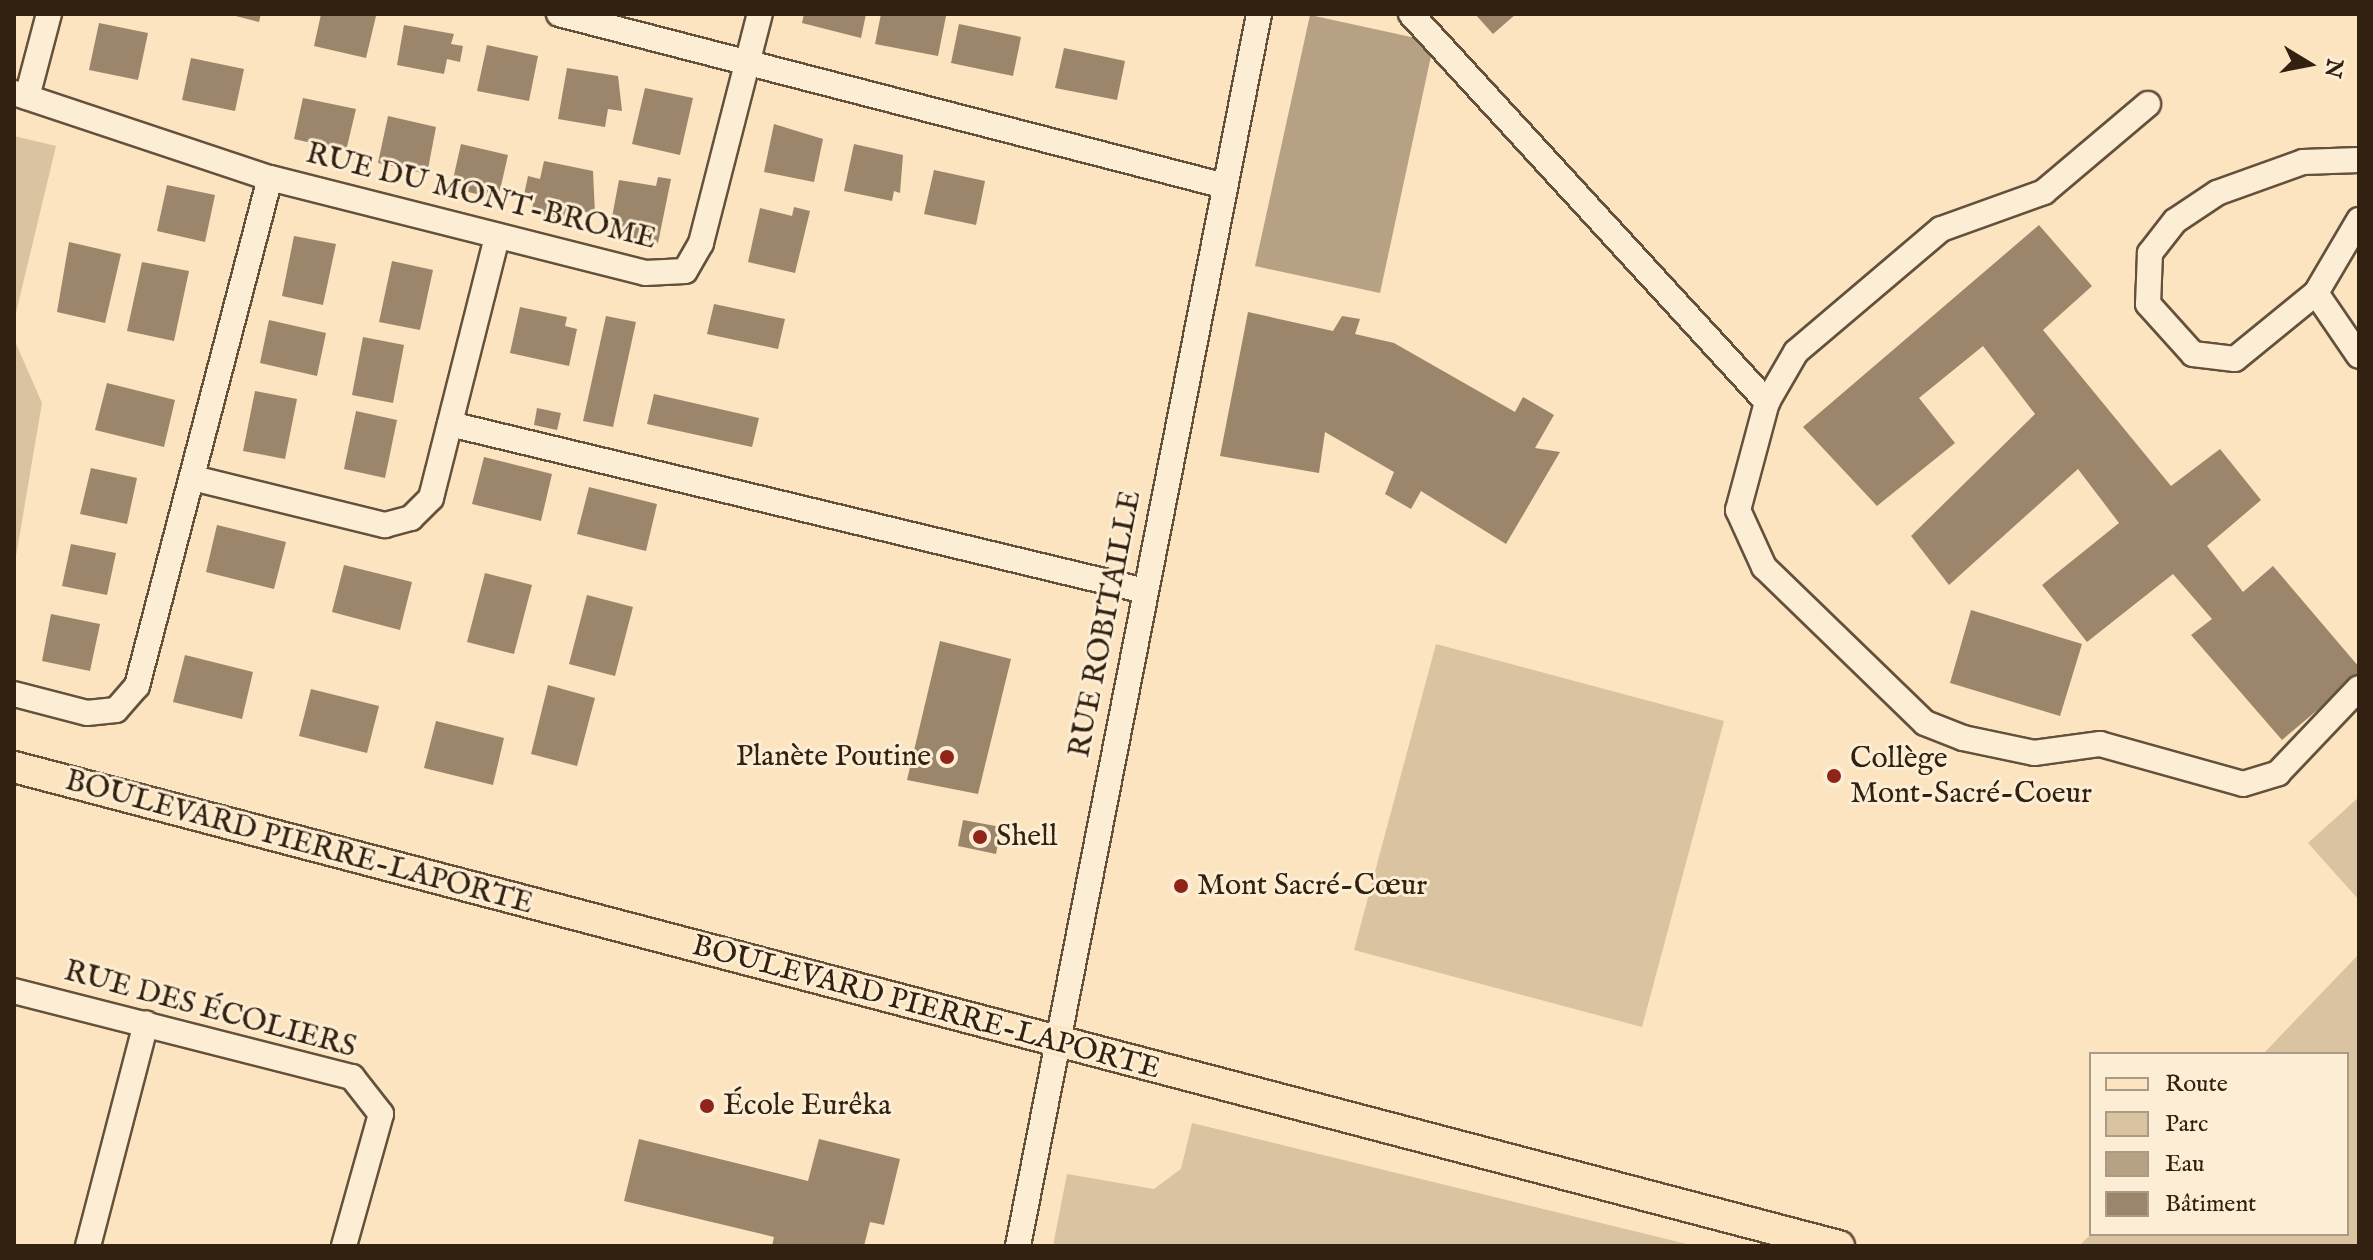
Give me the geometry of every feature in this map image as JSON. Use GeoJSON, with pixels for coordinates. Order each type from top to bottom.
{"type":"FeatureCollection","features":[{"type":"Feature","properties":{"kind":"main road","name":"BOULEVARD PIERRE-LAPORTE"},"geometry":{"type":"LineString","coordinates":[[14,767],[1839,1246]]}},
{"type":"Feature","properties":{"kind":"street"},"geometry":{"type":"LineString","coordinates":[[49,14],[21,95],[270,178]]}},
{"type":"Feature","properties":{"kind":"street"},"geometry":{"type":"LineString","coordinates":[[559,14],[1225,186]]}},
{"type":"Feature","properties":{"kind":"street","name":"RUE DU MONT-BROME"},"geometry":{"type":"LineString","coordinates":[[14,694],[87,713],[116,710],[137,686],[270,178],[497,238],[645,273],[685,271],[701,243],[760,14]]}},
{"type":"Feature","properties":{"kind":"street","name":"RUE ROBITAILLE"},"geometry":{"type":"LineString","coordinates":[[1018,1246],[1259,14]]}},
{"type":"Feature","properties":{"kind":"street"},"geometry":{"type":"LineString","coordinates":[[1411,14],[1767,402]]}},
{"type":"Feature","properties":{"kind":"street"},"geometry":{"type":"LineString","coordinates":[[2148,104],[2044,192],[1941,229],[1796,352],[1767,402],[1738,510],[1764,567],[1925,723],[2034,753],[2100,744],[2243,784],[2278,773],[2359,688]]}},
{"type":"Feature","properties":{"kind":"street"},"geometry":{"type":"LineString","coordinates":[[2359,160],[2303,162],[2217,193],[2175,221],[2150,253],[2148,304],[2193,354],[2235,359],[2249,353],[2316,293],[2359,220]]}},
{"type":"Feature","properties":{"kind":"street"},"geometry":{"type":"LineString","coordinates":[[193,478],[385,525],[411,518],[431,498],[497,238]]}},
{"type":"Feature","properties":{"kind":"street"},"geometry":{"type":"LineString","coordinates":[[2316,293],[2359,356]]}},
{"type":"Feature","properties":{"kind":"street"},"geometry":{"type":"LineString","coordinates":[[450,424],[1145,591]]}},
{"type":"Feature","properties":{"kind":"street","name":"RUE DES ÉCOLIERS"},"geometry":{"type":"LineString","coordinates":[[14,991],[352,1077],[371,1094],[381,1114],[345,1246]]}},
{"type":"Feature","properties":{"kind":"street"},"geometry":{"type":"LineString","coordinates":[[88,1246],[146,1023]]}},
{"type":"Feature","properties":{"kind":"green space"},"geometry":{"type":"Polygon","coordinates":[[[14,136],[56,146],[14,321],[14,136]]]}},
{"type":"Feature","properties":{"kind":"green space"},"geometry":{"type":"Polygon","coordinates":[[[14,339],[42,403],[14,568],[14,339]]]}},
{"type":"Feature","properties":{"kind":"green space"},"geometry":{"type":"Polygon","coordinates":[[[1436,644],[1724,721],[1642,1027],[1354,950],[1436,644]]]}},
{"type":"Feature","properties":{"kind":"green space"},"geometry":{"type":"Polygon","coordinates":[[[2359,797],[2359,900],[2308,843],[2359,797]]]}},
{"type":"Feature","properties":{"kind":"green space"},"geometry":{"type":"Polygon","coordinates":[[[2359,954],[2359,1246],[2079,1246],[2089,1236],[2349,1236],[2349,1052],[2265,1052],[2359,954]]]}},
{"type":"Feature","properties":{"kind":"green space"},"geometry":{"type":"Polygon","coordinates":[[[1192,1123],[1695,1246],[1053,1246],[1067,1174],[1154,1189],[1181,1169],[1192,1123]]]}},
{"type":"Feature","properties":{"kind":"water"},"geometry":{"type":"Polygon","coordinates":[[[1310,15],[1434,42],[1380,293],[1255,266],[1310,15]]]}},
{"type":"Feature","properties":{"kind":"building"},"geometry":{"type":"Polygon","coordinates":[[[228,14],[261,14],[259,22],[228,14]]]}},
{"type":"Feature","properties":{"kind":"building"},"geometry":{"type":"Polygon","coordinates":[[[321,14],[376,16],[366,58],[314,46],[321,14]]]}},
{"type":"Feature","properties":{"kind":"building"},"geometry":{"type":"Polygon","coordinates":[[[804,14],[866,14],[861,38],[802,23],[804,14]]]}},
{"type":"Feature","properties":{"kind":"building"},"geometry":{"type":"Polygon","coordinates":[[[881,14],[946,16],[938,56],[875,44],[881,14]]]}},
{"type":"Feature","properties":{"kind":"building"},"geometry":{"type":"Polygon","coordinates":[[[1475,14],[1516,14],[1493,34],[1475,14]]]}},
{"type":"Feature","properties":{"kind":"building"},"geometry":{"type":"Polygon","coordinates":[[[99,23],[148,33],[138,80],[89,70],[99,23]]]}},
{"type":"Feature","properties":{"kind":"building"},"geometry":{"type":"Polygon","coordinates":[[[959,24],[1021,37],[1013,76],[951,63],[959,24]]]}},
{"type":"Feature","properties":{"kind":"building"},"geometry":{"type":"Polygon","coordinates":[[[404,25],[454,34],[451,44],[463,46],[460,62],[447,59],[444,74],[397,65],[404,25]]]}},
{"type":"Feature","properties":{"kind":"building"},"geometry":{"type":"Polygon","coordinates":[[[487,45],[538,56],[529,101],[477,91],[487,45]]]}},
{"type":"Feature","properties":{"kind":"building"},"geometry":{"type":"Polygon","coordinates":[[[1064,48],[1125,61],[1117,100],[1055,88],[1064,48]]]}},
{"type":"Feature","properties":{"kind":"building"},"geometry":{"type":"Polygon","coordinates":[[[191,58],[244,69],[235,111],[182,100],[191,58]]]}},
{"type":"Feature","properties":{"kind":"building"},"geometry":{"type":"Polygon","coordinates":[[[567,68],[618,76],[622,111],[608,109],[605,127],[558,119],[567,68]]]}},
{"type":"Feature","properties":{"kind":"building"},"geometry":{"type":"Polygon","coordinates":[[[645,88],[693,98],[680,155],[632,144],[645,88]]]}},
{"type":"Feature","properties":{"kind":"building"},"geometry":{"type":"Polygon","coordinates":[[[303,98],[356,109],[346,151],[294,139],[303,98]]]}},
{"type":"Feature","properties":{"kind":"building"},"geometry":{"type":"Polygon","coordinates":[[[388,116],[436,127],[427,174],[378,163],[388,116]]]}},
{"type":"Feature","properties":{"kind":"building"},"geometry":{"type":"Polygon","coordinates":[[[774,124],[823,139],[814,182],[764,172],[774,124]]]}},
{"type":"Feature","properties":{"kind":"building"},"geometry":{"type":"Polygon","coordinates":[[[461,144],[508,155],[498,199],[451,188],[461,144]]]}},
{"type":"Feature","properties":{"kind":"building"},"geometry":{"type":"Polygon","coordinates":[[[854,144],[903,155],[900,193],[894,191],[892,201],[844,191],[854,144]]]}},
{"type":"Feature","properties":{"kind":"building"},"geometry":{"type":"Polygon","coordinates":[[[544,161],[593,171],[595,214],[581,211],[579,222],[531,212],[535,197],[524,195],[528,176],[540,179],[544,161]]]}},
{"type":"Feature","properties":{"kind":"building"},"geometry":{"type":"Polygon","coordinates":[[[934,170],[985,181],[976,225],[924,214],[934,170]]]}},
{"type":"Feature","properties":{"kind":"building"},"geometry":{"type":"Polygon","coordinates":[[[658,177],[671,179],[658,243],[609,233],[619,180],[656,186],[658,177]]]}},
{"type":"Feature","properties":{"kind":"building"},"geometry":{"type":"Polygon","coordinates":[[[167,185],[215,195],[205,242],[157,231],[167,185]]]}},
{"type":"Feature","properties":{"kind":"building"},"geometry":{"type":"Polygon","coordinates":[[[794,207],[810,211],[795,273],[748,262],[760,208],[792,216],[794,207]]]}},
{"type":"Feature","properties":{"kind":"building"},"geometry":{"type":"Polygon","coordinates":[[[2039,225],[2092,286],[2043,330],[2171,486],[2220,449],[2261,500],[2207,546],[2243,592],[2273,566],[2359,667],[2359,675],[2282,740],[2191,635],[2212,619],[2173,574],[2087,642],[2042,585],[2119,523],[2078,469],[1949,585],[1911,536],[2035,414],[1983,346],[1919,398],[1955,443],[1877,506],[1803,427],[2039,225]]]}},
{"type":"Feature","properties":{"kind":"building"},"geometry":{"type":"Polygon","coordinates":[[[294,236],[336,244],[323,305],[282,296],[294,236]]]}},
{"type":"Feature","properties":{"kind":"building"},"geometry":{"type":"Polygon","coordinates":[[[69,242],[121,254],[105,323],[57,312],[69,242]]]}},
{"type":"Feature","properties":{"kind":"building"},"geometry":{"type":"Polygon","coordinates":[[[392,261],[433,270],[420,330],[379,322],[392,261]]]}},
{"type":"Feature","properties":{"kind":"building"},"geometry":{"type":"Polygon","coordinates":[[[142,262],[189,271],[174,341],[127,331],[142,262]]]}},
{"type":"Feature","properties":{"kind":"building"},"geometry":{"type":"Polygon","coordinates":[[[714,304],[785,319],[778,349],[707,334],[714,304]]]}},
{"type":"Feature","properties":{"kind":"building"},"geometry":{"type":"Polygon","coordinates":[[[520,307],[567,317],[565,326],[577,329],[569,366],[510,353],[520,307]]]}},
{"type":"Feature","properties":{"kind":"building"},"geometry":{"type":"Polygon","coordinates":[[[1248,312],[1333,331],[1342,316],[1360,319],[1355,334],[1394,343],[1515,412],[1523,397],[1554,415],[1535,448],[1560,452],[1506,544],[1421,491],[1411,509],[1385,494],[1394,472],[1325,432],[1319,473],[1220,456],[1248,312]]]}},
{"type":"Feature","properties":{"kind":"building"},"geometry":{"type":"Polygon","coordinates":[[[606,316],[636,322],[613,427],[583,421],[606,316]]]}},
{"type":"Feature","properties":{"kind":"building"},"geometry":{"type":"Polygon","coordinates":[[[269,320],[326,333],[317,376],[260,363],[269,320]]]}},
{"type":"Feature","properties":{"kind":"building"},"geometry":{"type":"Polygon","coordinates":[[[363,337],[404,345],[393,403],[352,395],[363,337]]]}},
{"type":"Feature","properties":{"kind":"building"},"geometry":{"type":"Polygon","coordinates":[[[107,383],[175,400],[164,447],[95,430],[107,383]]]}},
{"type":"Feature","properties":{"kind":"building"},"geometry":{"type":"Polygon","coordinates":[[[255,391],[297,399],[285,459],[243,451],[255,391]]]}},
{"type":"Feature","properties":{"kind":"building"},"geometry":{"type":"Polygon","coordinates":[[[654,394],[759,418],[752,447],[647,424],[654,394]]]}},
{"type":"Feature","properties":{"kind":"building"},"geometry":{"type":"Polygon","coordinates":[[[537,408],[561,413],[557,430],[534,425],[537,408]]]}},
{"type":"Feature","properties":{"kind":"building"},"geometry":{"type":"Polygon","coordinates":[[[356,411],[397,420],[385,478],[344,469],[356,411]]]}},
{"type":"Feature","properties":{"kind":"building"},"geometry":{"type":"Polygon","coordinates":[[[484,457],[552,474],[541,521],[472,504],[484,457]]]}},
{"type":"Feature","properties":{"kind":"building"},"geometry":{"type":"Polygon","coordinates":[[[91,468],[137,478],[127,524],[80,514],[91,468]]]}},
{"type":"Feature","properties":{"kind":"building"},"geometry":{"type":"Polygon","coordinates":[[[589,487],[657,504],[646,551],[577,534],[589,487]]]}},
{"type":"Feature","properties":{"kind":"building"},"geometry":{"type":"Polygon","coordinates":[[[217,525],[286,542],[274,589],[206,572],[217,525]]]}},
{"type":"Feature","properties":{"kind":"building"},"geometry":{"type":"Polygon","coordinates":[[[71,544],[116,553],[107,595],[62,586],[71,544]]]}},
{"type":"Feature","properties":{"kind":"building"},"geometry":{"type":"Polygon","coordinates":[[[344,565],[412,582],[400,630],[332,612],[344,565]]]}},
{"type":"Feature","properties":{"kind":"building"},"geometry":{"type":"Polygon","coordinates":[[[485,573],[532,585],[514,654],[467,642],[485,573]]]}},
{"type":"Feature","properties":{"kind":"building"},"geometry":{"type":"Polygon","coordinates":[[[587,595],[633,607],[615,676],[569,664],[587,595]]]}},
{"type":"Feature","properties":{"kind":"building"},"geometry":{"type":"Polygon","coordinates":[[[1971,610],[2082,644],[2060,716],[1950,683],[1971,610]]]}},
{"type":"Feature","properties":{"kind":"building"},"geometry":{"type":"Polygon","coordinates":[[[51,614],[100,624],[90,671],[42,661],[51,614]]]}},
{"type":"Feature","properties":{"kind":"building"},"geometry":{"type":"Polygon","coordinates":[[[940,641],[1011,659],[978,794],[907,780],[940,641]]]}},
{"type":"Feature","properties":{"kind":"building"},"geometry":{"type":"Polygon","coordinates":[[[185,655],[253,672],[242,719],[173,702],[185,655]]]}},
{"type":"Feature","properties":{"kind":"building"},"geometry":{"type":"Polygon","coordinates":[[[548,685],[595,698],[577,766],[531,754],[548,685]]]}},
{"type":"Feature","properties":{"kind":"building"},"geometry":{"type":"Polygon","coordinates":[[[311,689],[379,706],[367,753],[299,736],[311,689]]]}},
{"type":"Feature","properties":{"kind":"building"},"geometry":{"type":"Polygon","coordinates":[[[436,721],[504,738],[493,785],[424,768],[436,721]]]}},
{"type":"Feature","properties":{"kind":"building","name":"Shell"},"geometry":{"type":"Polygon","coordinates":[[[963,820],[1001,827],[996,854],[958,846],[963,820]]]}},
{"type":"Feature","properties":{"kind":"building"},"geometry":{"type":"Polygon","coordinates":[[[639,1139],[808,1181],[819,1139],[900,1159],[884,1225],[870,1222],[864,1246],[772,1246],[774,1237],[624,1201],[639,1139]]]}},
{"type":"Feature","properties":{"kind":"place","name":"Planète Poutine"},"geometry":{"type":"Point","coordinates":[947,757]}},
{"type":"Feature","properties":{"kind":"place","name":"Collège Mont-Sacré-Coeur"},"geometry":{"type":"Point","coordinates":[1834,776]}},
{"type":"Feature","properties":{"kind":"place","name":"Shell"},"geometry":{"type":"Point","coordinates":[980,837]}},
{"type":"Feature","properties":{"kind":"place","name":"Mont Sacré-Cœur"},"geometry":{"type":"Point","coordinates":[1181,886]}},
{"type":"Feature","properties":{"kind":"place","name":"École Eurêka"},"geometry":{"type":"Point","coordinates":[707,1106]}}]}
